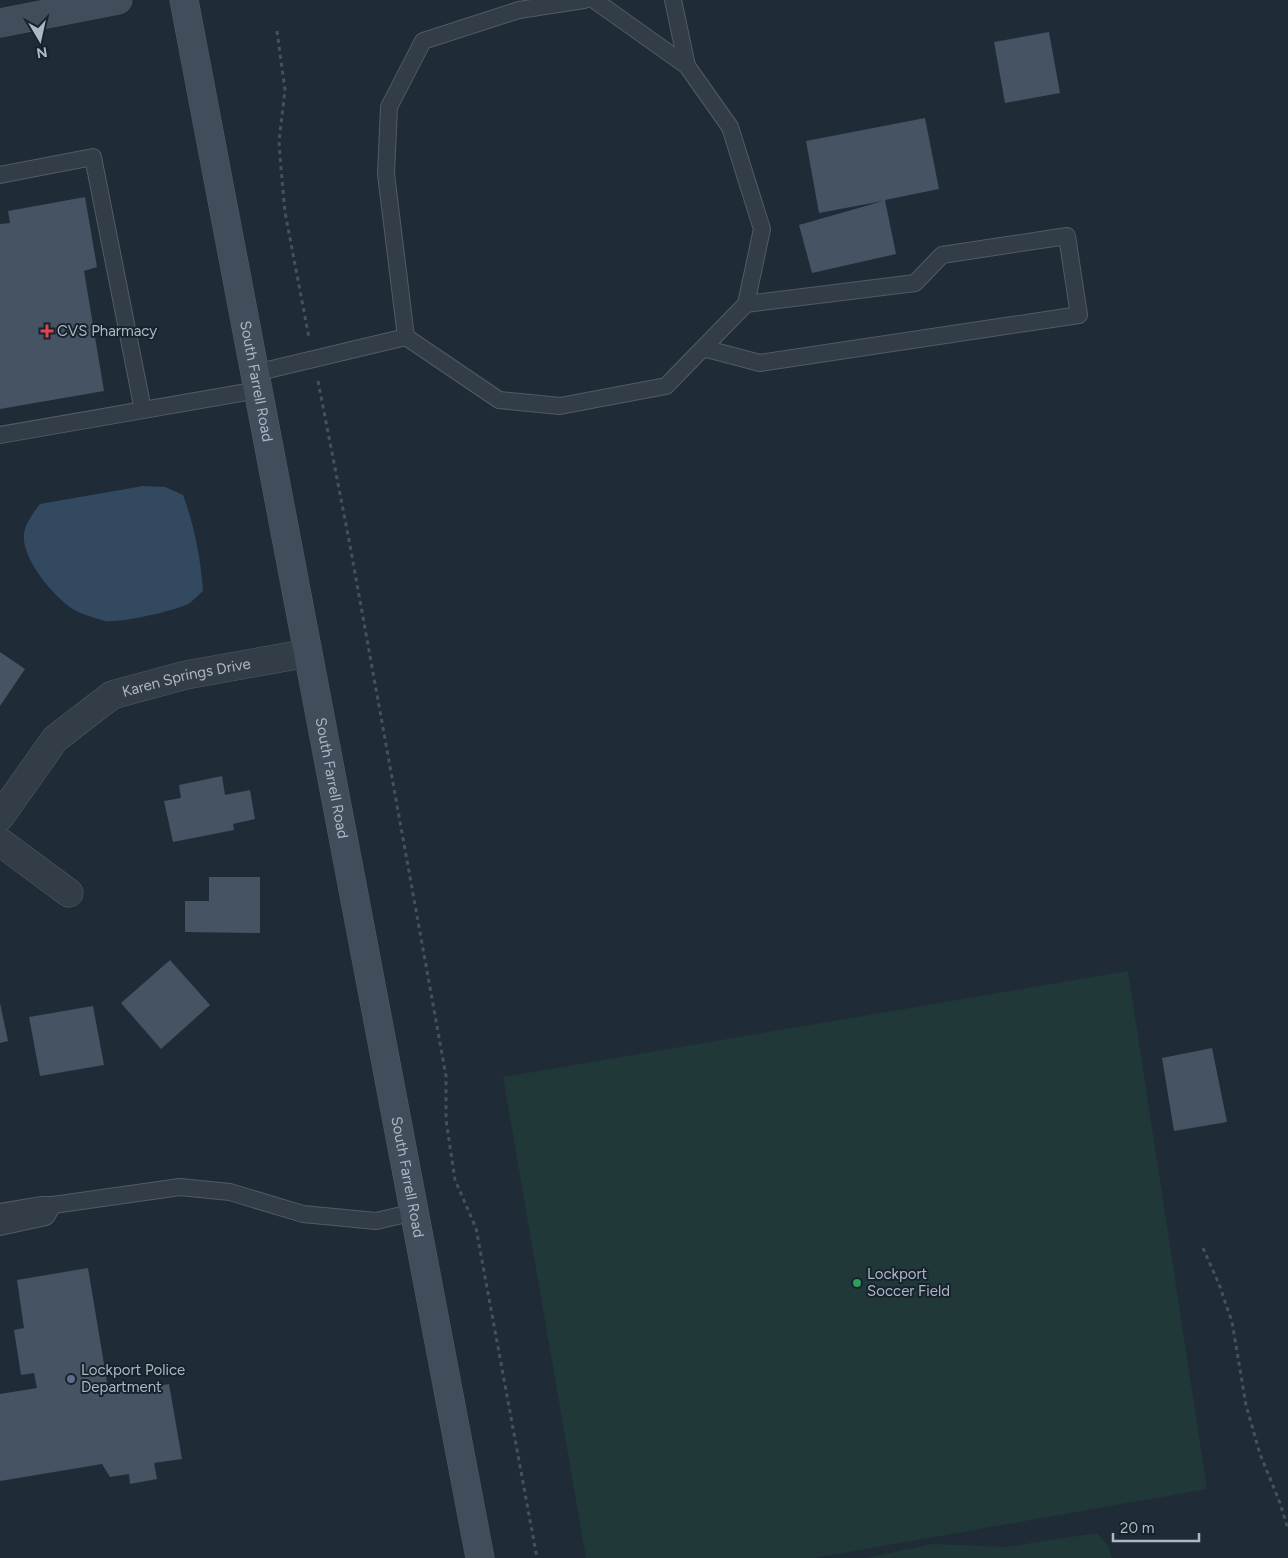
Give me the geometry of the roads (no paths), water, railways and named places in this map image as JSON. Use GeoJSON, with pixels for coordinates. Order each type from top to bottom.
{"type":"FeatureCollection","features":[{"type":"Feature","properties":{"kind":"street"},"geometry":{"type":"LineString","coordinates":[[0,23],[118,0]]}},
{"type":"Feature","properties":{"kind":"street","name":"South Farrell Road"},"geometry":{"type":"LineString","coordinates":[[184,0],[480,1558]]}},
{"type":"Feature","properties":{"kind":"street","name":"Karen Springs Drive"},"geometry":{"type":"LineString","coordinates":[[0,817],[55,739],[112,695],[186,676],[308,653]]}},
{"type":"Feature","properties":{"kind":"street"},"geometry":{"type":"LineString","coordinates":[[0,842],[69,893]]}},
{"type":"Feature","properties":{"kind":"lane"},"geometry":{"type":"LineString","coordinates":[[406,337],[386,174],[389,106],[423,40],[519,10],[584,0]]}},
{"type":"Feature","properties":{"kind":"lane"},"geometry":{"type":"LineString","coordinates":[[0,435],[143,410],[257,381],[314,359],[406,337],[499,400],[560,406],[666,386],[746,304],[762,229],[730,127],[687,66],[594,0]]}},
{"type":"Feature","properties":{"kind":"lane"},"geometry":{"type":"LineString","coordinates":[[673,0],[687,66]]}},
{"type":"Feature","properties":{"kind":"lane"},"geometry":{"type":"LineString","coordinates":[[0,175],[93,157],[143,410]]}},
{"type":"Feature","properties":{"kind":"lane"},"geometry":{"type":"LineString","coordinates":[[703,348],[760,363],[1079,315],[1067,236],[942,255],[915,283],[746,304]]}},
{"type":"Feature","properties":{"kind":"lane"},"geometry":{"type":"LineString","coordinates":[[0,1212],[180,1187],[230,1192],[303,1214],[376,1221],[414,1212]]}},
{"type":"Feature","properties":{"kind":"lane"},"geometry":{"type":"LineString","coordinates":[[0,1227],[46,1217],[54,1206]]}},
{"type":"Feature","properties":{"kind":"water"},"geometry":{"type":"Polygon","coordinates":[[[143,486],[165,487],[183,495],[196,542],[203,591],[190,603],[181,607],[123,620],[105,621],[76,611],[57,596],[33,565],[24,544],[24,534],[28,522],[40,504],[143,486]]]}},
{"type":"Feature","properties":{"kind":"place","name":"CVS Pharmacy"},"geometry":{"type":"Point","coordinates":[47,331]}},
{"type":"Feature","properties":{"kind":"place","name":"Lockport Soccer Field"},"geometry":{"type":"Point","coordinates":[857,1283]}},
{"type":"Feature","properties":{"kind":"place","name":"Lockport Police Department"},"geometry":{"type":"Point","coordinates":[71,1379]}}]}
